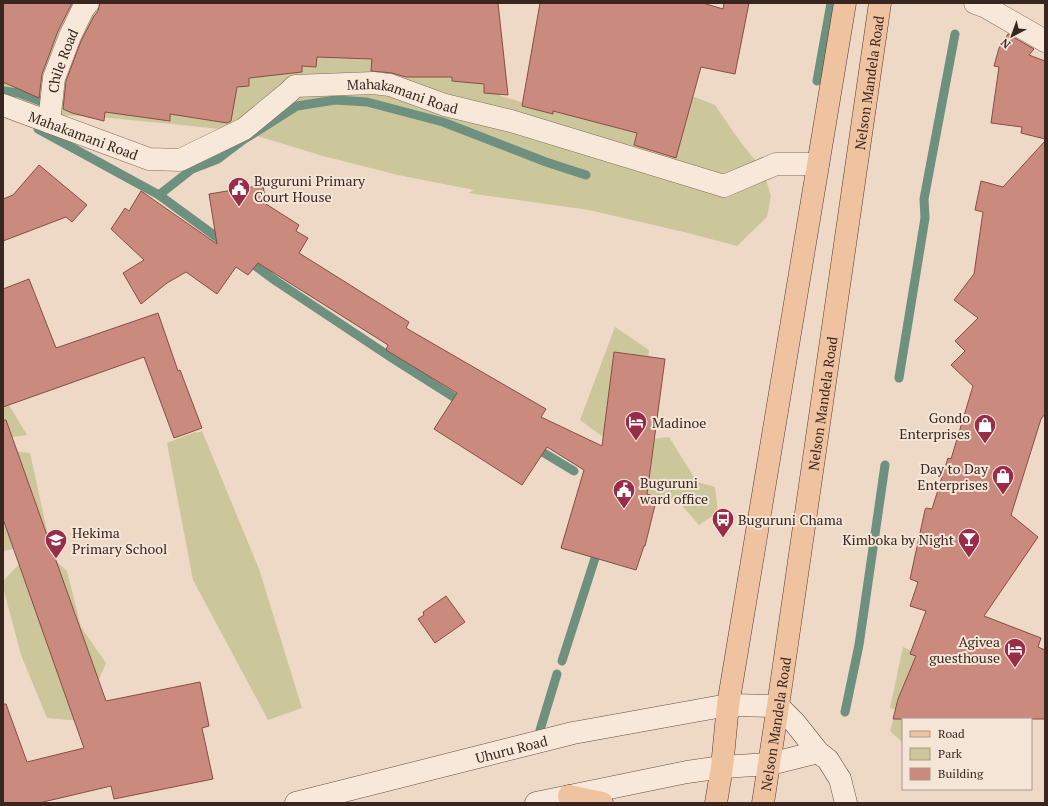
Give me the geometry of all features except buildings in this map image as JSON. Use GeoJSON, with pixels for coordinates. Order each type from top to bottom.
{"type":"FeatureCollection","features":[{"type":"Feature","properties":{"kind":"main road"},"geometry":{"type":"LineString","coordinates":[[716,803],[722,767],[728,705],[845,3]]}},
{"type":"Feature","properties":{"kind":"main road","name":"Nelson Mandela Road"},"geometry":{"type":"LineString","coordinates":[[763,803],[770,764],[880,3]]}},
{"type":"Feature","properties":{"kind":"main road"},"geometry":{"type":"LineString","coordinates":[[569,796],[602,803]]}},
{"type":"Feature","properties":{"kind":"street","name":"Chile Road"},"geometry":{"type":"LineString","coordinates":[[49,122],[54,78],[70,36],[83,9],[88,3]]}},
{"type":"Feature","properties":{"kind":"street"},"geometry":{"type":"LineString","coordinates":[[975,3],[986,7],[1045,41]]}},
{"type":"Feature","properties":{"kind":"street","name":"Mahakamani Road"},"geometry":{"type":"LineString","coordinates":[[3,105],[149,159],[180,160],[244,129],[295,86],[373,83],[390,85],[445,105],[511,122],[724,186],[776,164],[818,164]]}},
{"type":"Feature","properties":{"kind":"street","name":"Uhuru Road"},"geometry":{"type":"LineString","coordinates":[[296,803],[573,734],[728,705],[778,706]]}},
{"type":"Feature","properties":{"kind":"street"},"geometry":{"type":"LineString","coordinates":[[778,706],[795,723],[818,752],[828,760],[840,779],[846,803]]}},
{"type":"Feature","properties":{"kind":"street"},"geometry":{"type":"LineString","coordinates":[[536,803],[688,772],[722,767],[770,764],[818,752]]}},
{"type":"Feature","properties":{"kind":"green space"},"geometry":{"type":"Polygon","coordinates":[[[3,3],[208,3],[435,55],[501,96],[555,112],[680,91],[715,105],[739,140],[763,170],[771,196],[767,217],[737,246],[589,210],[468,193],[474,190],[398,175],[323,156],[241,131],[90,116],[26,115],[3,113],[3,3]]]}},
{"type":"Feature","properties":{"kind":"green space"},"geometry":{"type":"Polygon","coordinates":[[[615,327],[649,350],[638,441],[669,437],[697,482],[715,487],[718,512],[699,525],[678,501],[624,487],[603,437],[580,420],[615,327]]]}},
{"type":"Feature","properties":{"kind":"green space"},"geometry":{"type":"Polygon","coordinates":[[[3,395],[27,435],[12,437],[5,450],[30,453],[49,540],[4,551],[3,550],[3,395]]]}},
{"type":"Feature","properties":{"kind":"green space"},"geometry":{"type":"Polygon","coordinates":[[[202,431],[259,569],[302,708],[268,720],[193,580],[167,443],[195,432],[202,431]]]}},
{"type":"Feature","properties":{"kind":"green space"},"geometry":{"type":"Polygon","coordinates":[[[38,545],[67,571],[81,627],[106,663],[81,721],[47,718],[21,655],[3,587],[3,581],[38,545]]]}},
{"type":"Feature","properties":{"kind":"green space"},"geometry":{"type":"Polygon","coordinates":[[[903,647],[953,670],[904,718],[902,718],[902,742],[890,731],[896,710],[890,708],[903,647]]]}},
{"type":"Feature","properties":{"kind":"waterway"},"geometry":{"type":"LineString","coordinates":[[817,81],[831,3]]}},
{"type":"Feature","properties":{"kind":"waterway"},"geometry":{"type":"LineString","coordinates":[[899,378],[925,218],[924,199],[955,34]]}},
{"type":"Feature","properties":{"kind":"waterway"},"geometry":{"type":"LineString","coordinates":[[3,91],[19,93],[51,105]]}},
{"type":"Feature","properties":{"kind":"waterway"},"geometry":{"type":"LineString","coordinates":[[159,195],[192,169],[218,159],[243,140],[297,106],[335,100],[367,102],[443,122],[546,162],[586,175]]}},
{"type":"Feature","properties":{"kind":"waterway"},"geometry":{"type":"LineString","coordinates":[[38,129],[159,195],[226,244]]}},
{"type":"Feature","properties":{"kind":"waterway"},"geometry":{"type":"LineString","coordinates":[[246,259],[276,281],[392,358],[463,403]]}},
{"type":"Feature","properties":{"kind":"waterway"},"geometry":{"type":"LineString","coordinates":[[534,447],[574,471]]}},
{"type":"Feature","properties":{"kind":"waterway"},"geometry":{"type":"LineString","coordinates":[[845,712],[859,645],[885,465]]}},
{"type":"Feature","properties":{"kind":"waterway"},"geometry":{"type":"LineString","coordinates":[[562,661],[596,555]]}},
{"type":"Feature","properties":{"kind":"waterway"},"geometry":{"type":"LineString","coordinates":[[540,730],[557,674]]}},
{"type":"Feature","properties":{"kind":"place","name":"Buguruni Primary Court House"},"geometry":{"type":"Point","coordinates":[239,208]}},
{"type":"Feature","properties":{"kind":"place","name":"Madinoe"},"geometry":{"type":"Point","coordinates":[636,442]}},
{"type":"Feature","properties":{"kind":"place","name":"Gondo Enterprises"},"geometry":{"type":"Point","coordinates":[985,444]}},
{"type":"Feature","properties":{"kind":"place","name":"Day to Day Enterprises"},"geometry":{"type":"Point","coordinates":[1003,496]}},
{"type":"Feature","properties":{"kind":"place","name":"Buguruni ward office"},"geometry":{"type":"Point","coordinates":[624,510]}},
{"type":"Feature","properties":{"kind":"place","name":"Buguruni Chama"},"geometry":{"type":"Point","coordinates":[723,538]}},
{"type":"Feature","properties":{"kind":"place","name":"Kimboka by Night"},"geometry":{"type":"Point","coordinates":[969,558]}},
{"type":"Feature","properties":{"kind":"place","name":"Hekima Primary School"},"geometry":{"type":"Point","coordinates":[56,560]}},
{"type":"Feature","properties":{"kind":"place","name":"Agivea guesthouse"},"geometry":{"type":"Point","coordinates":[1015,668]}}]}
